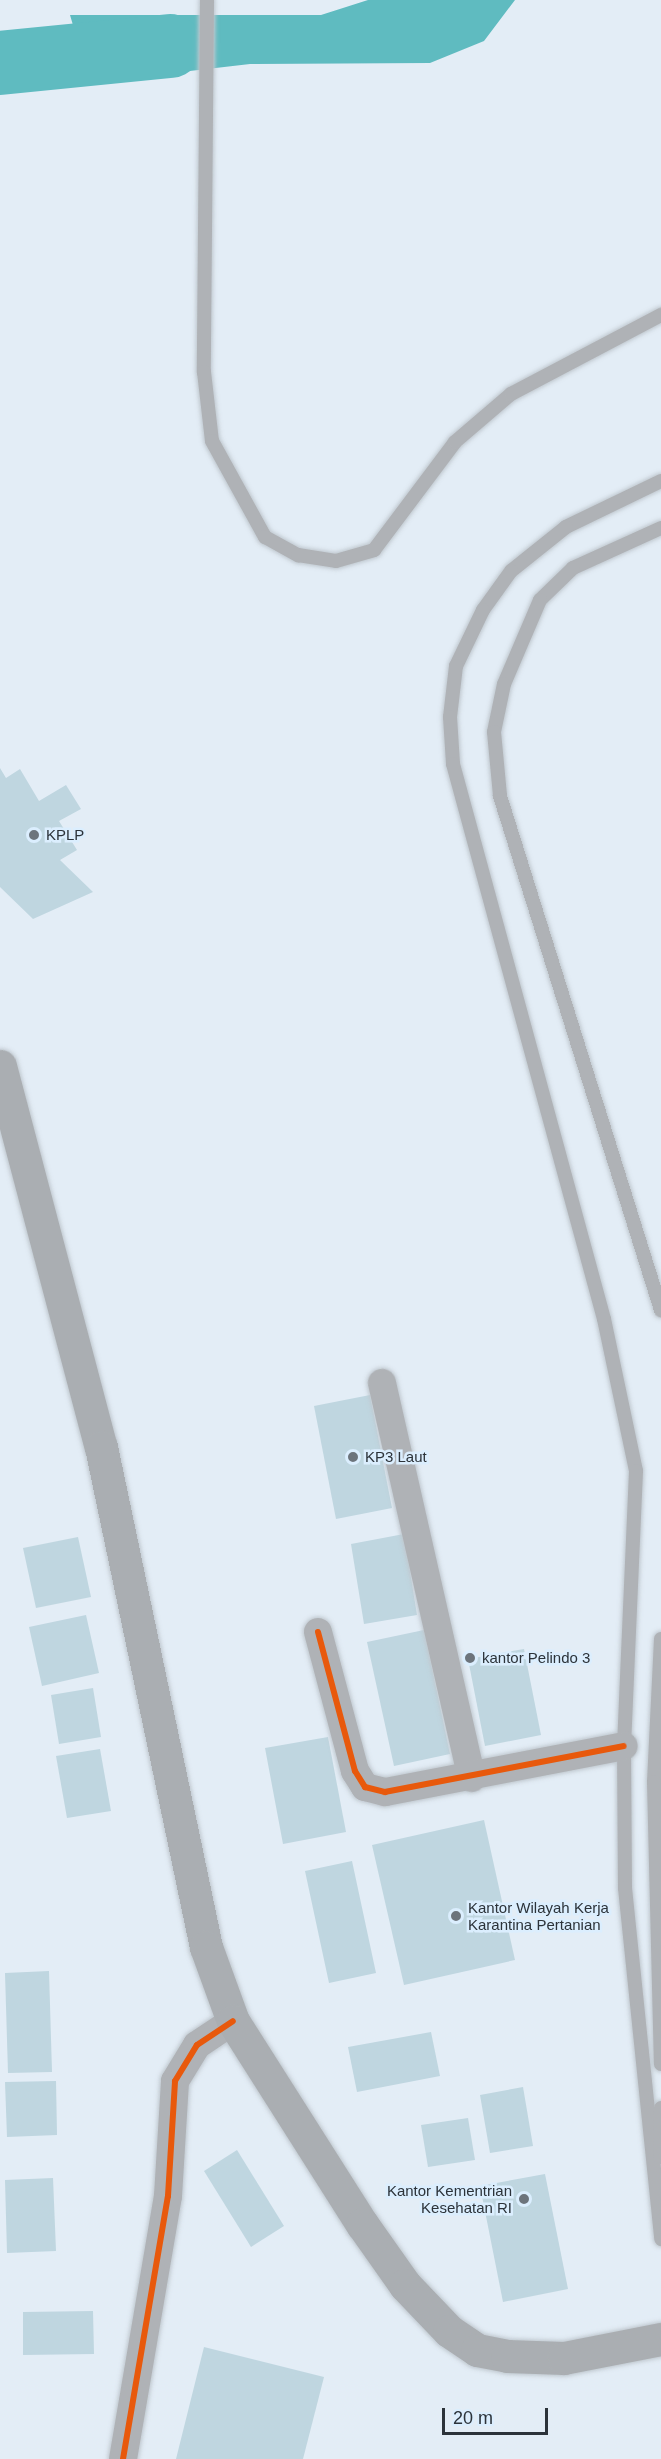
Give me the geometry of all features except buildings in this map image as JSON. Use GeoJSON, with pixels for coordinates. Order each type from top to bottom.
{"type":"FeatureCollection","features":[{"type":"Feature","properties":{"kind":"highway"},"geometry":{"type":"LineString","coordinates":[[0,1066],[101,1447],[206,1947],[233,2021],[362,2224],[405,2285],[449,2331],[477,2350],[507,2356],[564,2358],[661,2340]]}},
{"type":"Feature","properties":{"kind":"street"},"geometry":{"type":"LineString","coordinates":[[382,1383],[472,1778]]}},
{"type":"Feature","properties":{"kind":"street"},"geometry":{"type":"LineString","coordinates":[[318,1632],[355,1772],[365,1787],[385,1792],[472,1778],[624,1746]]}},
{"type":"Feature","properties":{"kind":"street"},"geometry":{"type":"LineString","coordinates":[[123,2459],[168,2196],[175,2081],[197,2045],[233,2021]]}},
{"type":"Feature","properties":{"kind":"lane"},"geometry":{"type":"LineString","coordinates":[[207,0],[204,372],[212,441],[265,537],[298,555],[336,561],[374,550],[455,442],[511,394],[661,315]]}},
{"type":"Feature","properties":{"kind":"lane"},"geometry":{"type":"LineString","coordinates":[[661,481],[566,527],[510,570],[483,610],[456,666],[450,717],[453,764],[604,1319],[636,1471],[624,1746],[625,1888],[661,2239]]}},
{"type":"Feature","properties":{"kind":"lane"},"geometry":{"type":"LineString","coordinates":[[661,528],[573,568],[540,600],[504,684],[494,732],[500,796],[661,1310]]}},
{"type":"Feature","properties":{"kind":"lane"},"geometry":{"type":"LineString","coordinates":[[661,1640],[654,1782],[661,2064]]}},
{"type":"Feature","properties":{"kind":"lane"},"geometry":{"type":"LineString","coordinates":[[659,2221],[661,2108]]}},
{"type":"Feature","properties":{"kind":"water"},"geometry":{"type":"Polygon","coordinates":[[[368,0],[515,0],[484,41],[430,63],[250,64],[164,74],[83,59],[70,15],[321,15],[368,0]]]}},
{"type":"Feature","properties":{"kind":"waterway"},"geometry":{"type":"LineString","coordinates":[[0,63],[170,46]]}},
{"type":"Feature","properties":{"kind":"cycle path"},"geometry":{"type":"LineString","coordinates":[[318,1632],[355,1771],[365,1787],[385,1792],[624,1746]]}},
{"type":"Feature","properties":{"kind":"cycle path"},"geometry":{"type":"LineString","coordinates":[[123,2459],[168,2196],[175,2081],[197,2045],[233,2021]]}},
{"type":"Feature","properties":{"kind":"place","name":"KPLP"},"geometry":{"type":"Point","coordinates":[34,835]}},
{"type":"Feature","properties":{"kind":"place","name":"KP3 Laut"},"geometry":{"type":"Point","coordinates":[353,1457]}},
{"type":"Feature","properties":{"kind":"place","name":"kantor Pelindo 3"},"geometry":{"type":"Point","coordinates":[470,1658]}},
{"type":"Feature","properties":{"kind":"place","name":"Kantor Wilayah Kerja Karantina Pertanian"},"geometry":{"type":"Point","coordinates":[456,1916]}},
{"type":"Feature","properties":{"kind":"place","name":"Kantor Kementrian Kesehatan RI"},"geometry":{"type":"Point","coordinates":[524,2199]}}]}
